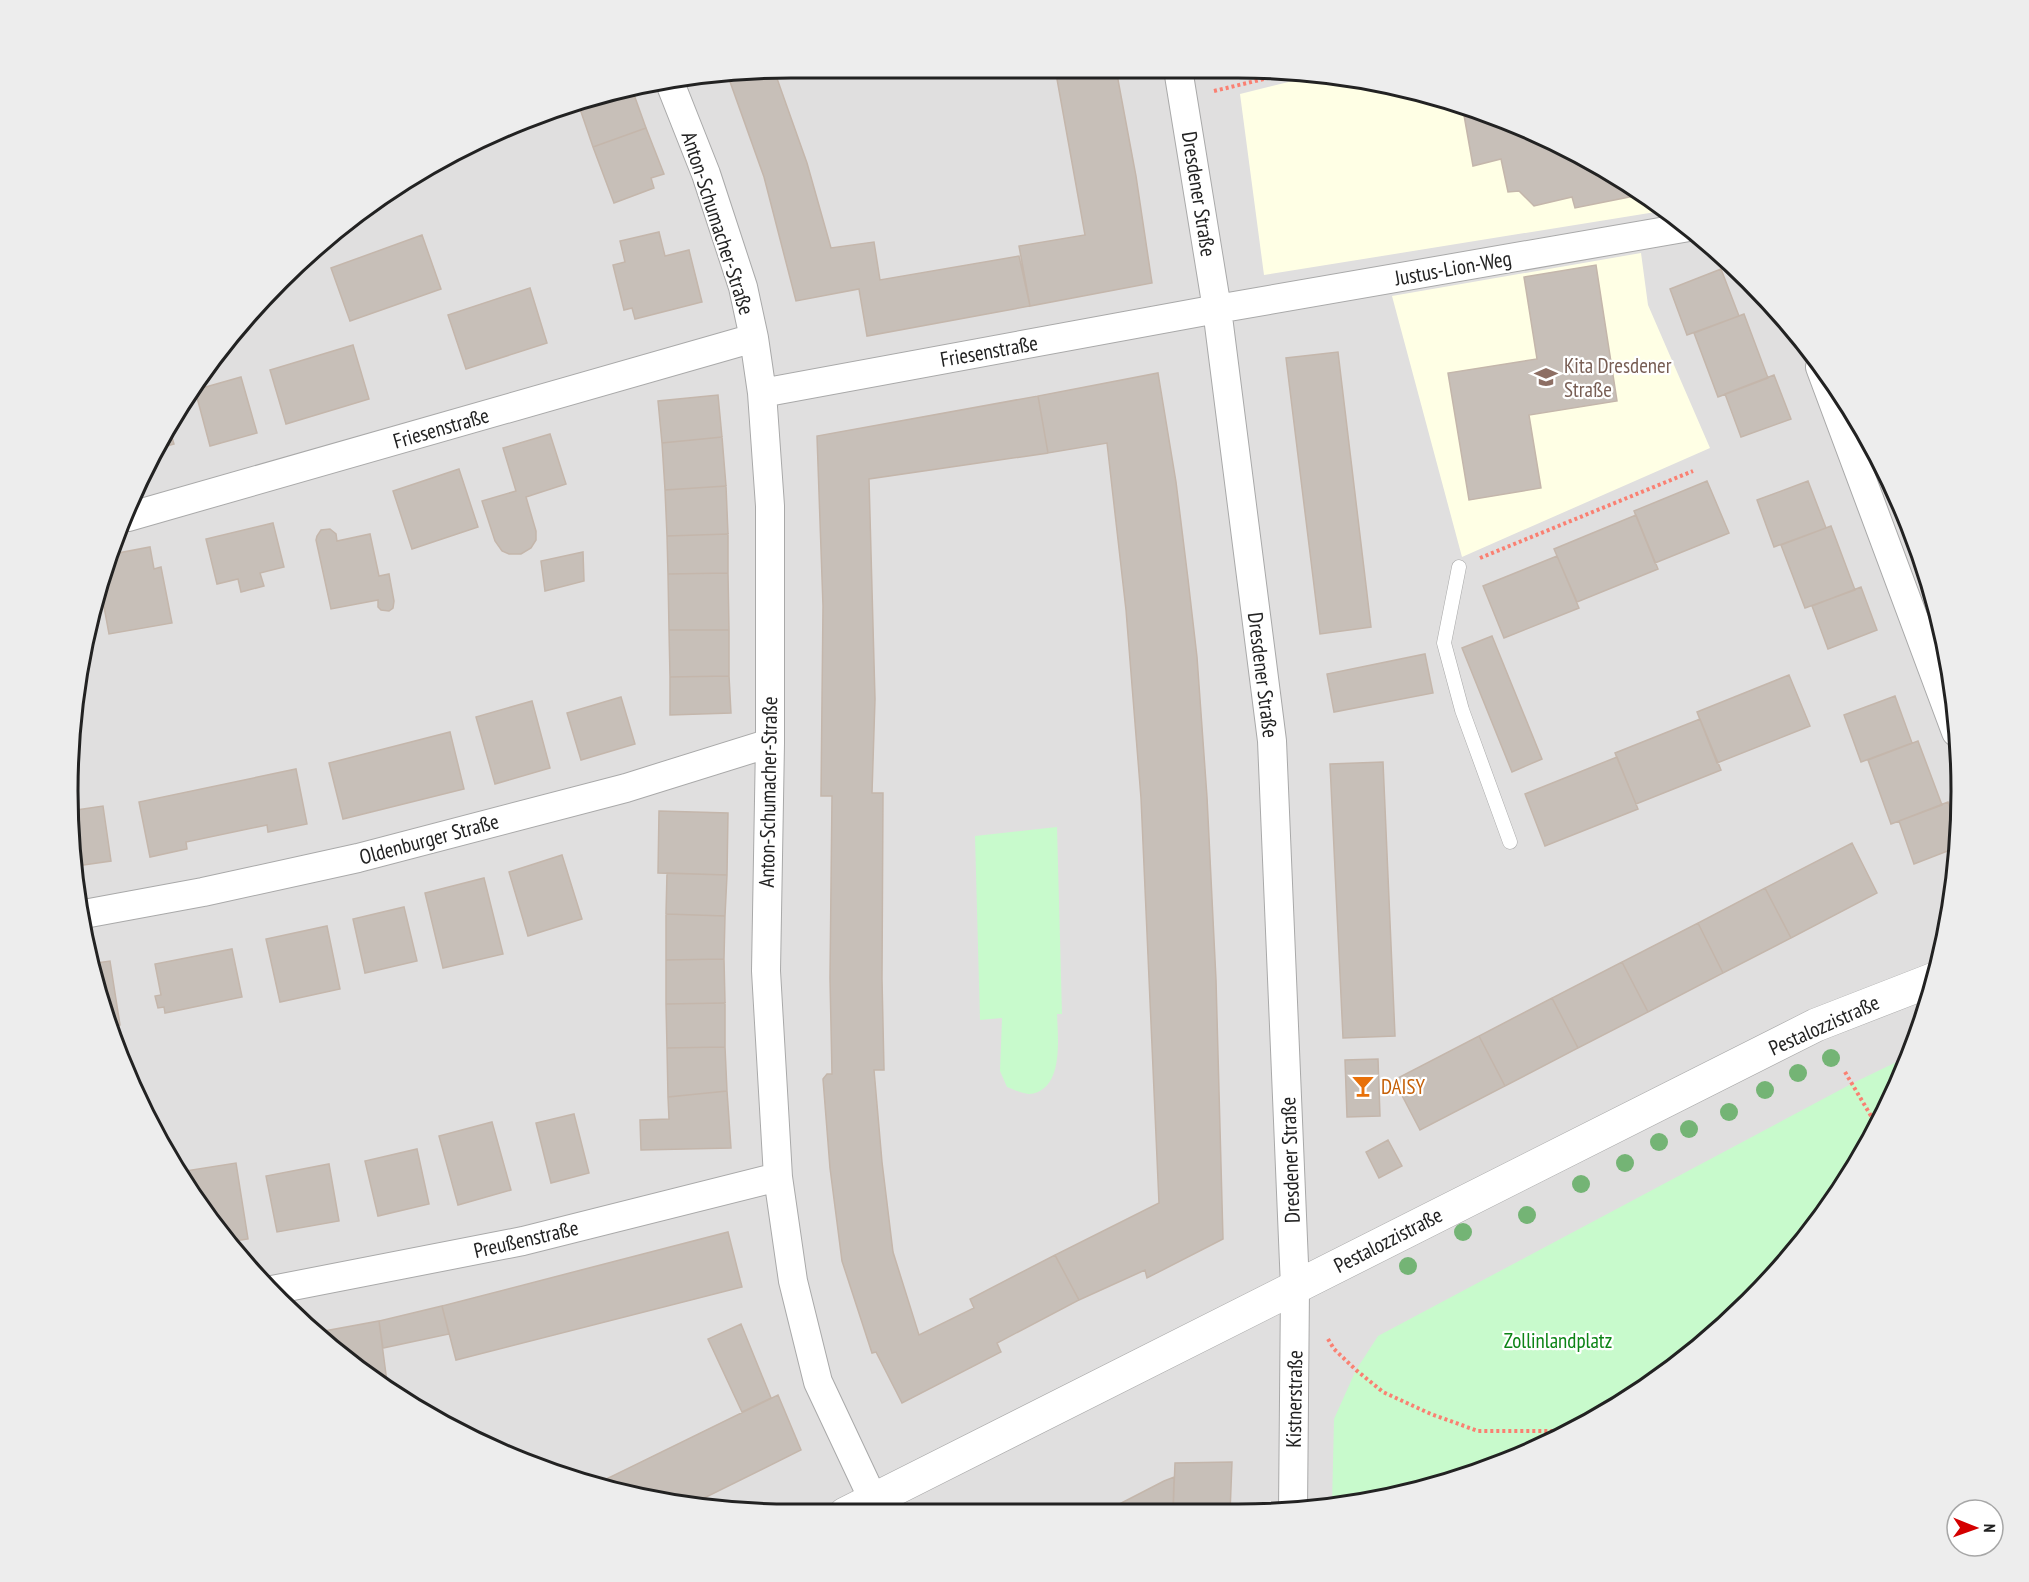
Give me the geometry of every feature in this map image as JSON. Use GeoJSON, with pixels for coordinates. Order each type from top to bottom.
{"type":"FeatureCollection","features":[{"type":"Feature","properties":{"kind":"street","name":"Dresdener Straße"},"geometry":{"type":"LineString","coordinates":[[1180,78],[1217,309],[1272,741],[1295,1287]]}},
{"type":"Feature","properties":{"kind":"street","name":"Anton-Schumacher-Straße"},"geometry":{"type":"LineString","coordinates":[[672,88],[706,174],[743,287],[754,338],[762,393],[770,506],[770,743],[766,971],[778,1177],[794,1281],[818,1382],[858,1504]]}},
{"type":"Feature","properties":{"kind":"street","name":"Justus-Lion-Weg"},"geometry":{"type":"LineString","coordinates":[[1217,309],[1677,229]]}},
{"type":"Feature","properties":{"kind":"street","name":"Friesenstraße"},"geometry":{"type":"LineString","coordinates":[[762,393],[1217,309]]}},
{"type":"Feature","properties":{"kind":"street","name":"Friesenstraße"},"geometry":{"type":"LineString","coordinates":[[133,516],[754,338]]}},
{"type":"Feature","properties":{"kind":"street"},"geometry":{"type":"LineString","coordinates":[[1830,393],[1946,704]]}},
{"type":"Feature","properties":{"kind":"street","name":"Oldenburger Straße"},"geometry":{"type":"LineString","coordinates":[[89,913],[202,892],[358,858],[626,788],[770,743]]}},
{"type":"Feature","properties":{"kind":"street","name":"Pestalozzistraße"},"geometry":{"type":"LineString","coordinates":[[865,1504],[1816,1025],[1925,983]]}},
{"type":"Feature","properties":{"kind":"street","name":"Preußenstraße"},"geometry":{"type":"LineString","coordinates":[[281,1288],[524,1241],[778,1177]]}},
{"type":"Feature","properties":{"kind":"street","name":"Kistnerstraße"},"geometry":{"type":"LineString","coordinates":[[1293,1501],[1295,1287]]}},
{"type":"Feature","properties":{"kind":"lane"},"geometry":{"type":"LineString","coordinates":[[1459,567],[1444,643],[1462,710],[1510,842]]}},
{"type":"Feature","properties":{"kind":"path"},"geometry":{"type":"LineString","coordinates":[[1184,98],[1264,79]]}},
{"type":"Feature","properties":{"kind":"path"},"geometry":{"type":"LineString","coordinates":[[1459,567],[1693,471]]}},
{"type":"Feature","properties":{"kind":"path"},"geometry":{"type":"LineString","coordinates":[[1845,1072],[1871,1117]]}},
{"type":"Feature","properties":{"kind":"path"},"geometry":{"type":"LineString","coordinates":[[1323,1331],[1334,1349],[1383,1392],[1431,1414],[1478,1431],[1551,1431]]}},
{"type":"Feature","properties":{"kind":"shaded area"},"geometry":{"type":"Polygon","coordinates":[[[791,78],[1238,78],[1331,84],[1423,102],[1511,132],[1553,152],[1595,174],[1672,225],[1742,287],[1774,321],[1831,395],[1877,476],[1897,518],[1927,606],[1937,652],[1945,698],[1951,791],[1945,884],[1937,930],[1927,976],[1897,1064],[1855,1148],[1831,1187],[1804,1225],[1742,1295],[1672,1357],[1634,1384],[1553,1430],[1511,1450],[1423,1480],[1331,1498],[1238,1504],[791,1504],[698,1498],[606,1480],[518,1450],[434,1408],[395,1384],[357,1357],[287,1295],[225,1225],[198,1187],[152,1106],[132,1064],[116,1020],[102,976],[92,930],[84,884],[80,838],[78,791],[80,744],[84,698],[92,652],[102,606],[116,562],[132,518],[152,476],[198,395],[255,321],[321,255],[395,198],[476,152],[518,132],[562,116],[606,102],[652,92],[698,84],[791,78]]]}},
{"type":"Feature","properties":{"kind":"shaded area"},"geometry":{"type":"Polygon","coordinates":[[[1294,81],[1331,84],[1423,102],[1511,132],[1553,152],[1595,174],[1654,212],[1264,275],[1240,94],[1294,81]]]}},
{"type":"Feature","properties":{"kind":"shaded area","name":"Kita Dresdener Straße"},"geometry":{"type":"Polygon","coordinates":[[[1641,253],[1648,305],[1710,448],[1462,557],[1392,296],[1641,253]]]}},
{"type":"Feature","properties":{"kind":"green space"},"geometry":{"type":"Polygon","coordinates":[[[1057,827],[1062,1014],[1057,1014],[1058,1050],[1054,1074],[1048,1084],[1040,1091],[1026,1094],[1007,1087],[1000,1071],[1002,1018],[980,1020],[975,836],[1057,827]]]}},
{"type":"Feature","properties":{"kind":"green space","name":"Zollinlandplatz"},"geometry":{"type":"Polygon","coordinates":[[[1898,1061],[1855,1148],[1804,1225],[1742,1295],[1672,1357],[1634,1384],[1594,1408],[1511,1450],[1423,1480],[1332,1498],[1334,1419],[1356,1370],[1378,1336],[1853,1083],[1898,1061]]]}},
{"type":"Feature","properties":{"kind":"building"},"geometry":{"type":"Polygon","coordinates":[[[1057,78],[1118,78],[1136,176],[1152,283],[1030,306],[1019,246],[1085,235],[1057,78]]]}},
{"type":"Feature","properties":{"kind":"building"},"geometry":{"type":"Polygon","coordinates":[[[777,79],[807,163],[831,248],[874,242],[880,280],[1019,256],[1030,306],[867,336],[859,289],[796,301],[764,177],[730,81],[777,79]]]}},
{"type":"Feature","properties":{"kind":"building"},"geometry":{"type":"Polygon","coordinates":[[[634,96],[646,128],[593,147],[580,110],[634,96]]]}},
{"type":"Feature","properties":{"kind":"building"},"geometry":{"type":"Polygon","coordinates":[[[1464,115],[1511,132],[1553,152],[1632,197],[1575,208],[1572,197],[1534,206],[1519,191],[1508,192],[1501,159],[1473,166],[1464,115]]]}},
{"type":"Feature","properties":{"kind":"building"},"geometry":{"type":"Polygon","coordinates":[[[646,128],[664,174],[651,178],[654,188],[614,203],[593,147],[646,128]]]}},
{"type":"Feature","properties":{"kind":"building"},"geometry":{"type":"Polygon","coordinates":[[[659,232],[665,256],[689,250],[702,302],[635,319],[632,308],[624,310],[613,265],[625,262],[620,241],[659,232]]]}},
{"type":"Feature","properties":{"kind":"building"},"geometry":{"type":"Polygon","coordinates":[[[422,235],[441,289],[350,321],[331,268],[422,235]]]}},
{"type":"Feature","properties":{"kind":"building"},"geometry":{"type":"Polygon","coordinates":[[[1596,265],[1617,401],[1529,415],[1541,488],[1469,500],[1448,373],[1537,359],[1524,277],[1596,265]]]}},
{"type":"Feature","properties":{"kind":"building"},"geometry":{"type":"Polygon","coordinates":[[[1721,269],[1739,316],[1687,335],[1670,289],[1721,269]]]}},
{"type":"Feature","properties":{"kind":"building"},"geometry":{"type":"Polygon","coordinates":[[[530,288],[547,343],[466,369],[448,315],[530,288]]]}},
{"type":"Feature","properties":{"kind":"building"},"geometry":{"type":"Polygon","coordinates":[[[1744,314],[1768,378],[1718,397],[1694,333],[1744,314]]]}},
{"type":"Feature","properties":{"kind":"building"},"geometry":{"type":"Polygon","coordinates":[[[353,345],[369,399],[286,424],[270,370],[353,345]]]}},
{"type":"Feature","properties":{"kind":"building"},"geometry":{"type":"Polygon","coordinates":[[[1338,352],[1371,627],[1320,634],[1286,358],[1338,352]]]}},
{"type":"Feature","properties":{"kind":"building"},"geometry":{"type":"Polygon","coordinates":[[[1158,373],[1176,482],[1197,657],[1216,980],[1223,1239],[1147,1278],[1145,1270],[1079,1300],[1055,1255],[1159,1203],[1141,798],[1126,610],[1107,443],[1048,453],[1038,396],[1158,373]]]}},
{"type":"Feature","properties":{"kind":"building"},"geometry":{"type":"Polygon","coordinates":[[[1774,375],[1791,419],[1741,437],[1725,394],[1774,375]]]}},
{"type":"Feature","properties":{"kind":"building"},"geometry":{"type":"Polygon","coordinates":[[[241,377],[257,433],[210,446],[197,397],[203,388],[241,377]]]}},
{"type":"Feature","properties":{"kind":"building"},"geometry":{"type":"Polygon","coordinates":[[[718,395],[722,437],[662,443],[658,401],[718,395]]]}},
{"type":"Feature","properties":{"kind":"building"},"geometry":{"type":"Polygon","coordinates":[[[1038,396],[1048,453],[869,479],[875,699],[872,793],[883,793],[884,1070],[874,1070],[893,1252],[919,1335],[974,1308],[970,1299],[1055,1255],[1079,1300],[997,1343],[1001,1352],[902,1403],[876,1352],[872,1353],[842,1261],[830,1168],[823,1079],[827,1074],[832,1074],[830,978],[832,796],[821,796],[823,606],[817,436],[1038,396]]]}},
{"type":"Feature","properties":{"kind":"building"},"geometry":{"type":"Polygon","coordinates":[[[550,434],[566,484],[526,497],[536,531],[536,540],[531,548],[521,554],[509,554],[502,551],[495,541],[482,501],[516,491],[503,448],[550,434]]]}},
{"type":"Feature","properties":{"kind":"building"},"geometry":{"type":"Polygon","coordinates":[[[722,437],[726,486],[665,490],[662,443],[722,437]]]}},
{"type":"Feature","properties":{"kind":"building"},"geometry":{"type":"Polygon","coordinates":[[[459,469],[478,527],[412,549],[393,491],[459,469]]]}},
{"type":"Feature","properties":{"kind":"building"},"geometry":{"type":"Polygon","coordinates":[[[1707,481],[1729,533],[1655,563],[1634,511],[1707,481]]]}},
{"type":"Feature","properties":{"kind":"building"},"geometry":{"type":"Polygon","coordinates":[[[1808,481],[1826,528],[1774,547],[1757,500],[1808,481]]]}},
{"type":"Feature","properties":{"kind":"building"},"geometry":{"type":"Polygon","coordinates":[[[726,486],[728,534],[667,536],[665,490],[726,486]]]}},
{"type":"Feature","properties":{"kind":"building"},"geometry":{"type":"Polygon","coordinates":[[[1636,515],[1658,569],[1577,602],[1554,549],[1636,515]]]}},
{"type":"Feature","properties":{"kind":"building"},"geometry":{"type":"Polygon","coordinates":[[[273,523],[284,567],[260,573],[264,586],[241,592],[238,579],[217,584],[206,539],[273,523]]]}},
{"type":"Feature","properties":{"kind":"building"},"geometry":{"type":"Polygon","coordinates":[[[1831,526],[1855,590],[1805,608],[1781,545],[1831,526]]]}},
{"type":"Feature","properties":{"kind":"building"},"geometry":{"type":"Polygon","coordinates":[[[330,529],[336,534],[337,541],[370,534],[379,576],[389,574],[394,601],[393,608],[389,611],[381,610],[378,607],[378,600],[331,609],[316,540],[321,530],[330,529]]]}},
{"type":"Feature","properties":{"kind":"building"},"geometry":{"type":"Polygon","coordinates":[[[728,534],[728,573],[668,574],[667,536],[728,534]]]}},
{"type":"Feature","properties":{"kind":"building"},"geometry":{"type":"Polygon","coordinates":[[[150,547],[154,569],[161,567],[172,623],[109,634],[103,602],[119,553],[150,547]]]}},
{"type":"Feature","properties":{"kind":"building"},"geometry":{"type":"Polygon","coordinates":[[[583,552],[584,581],[545,591],[541,561],[583,552]]]}},
{"type":"Feature","properties":{"kind":"building"},"geometry":{"type":"Polygon","coordinates":[[[1557,556],[1579,608],[1504,638],[1483,586],[1557,556]]]}},
{"type":"Feature","properties":{"kind":"building"},"geometry":{"type":"Polygon","coordinates":[[[728,573],[729,630],[669,630],[668,574],[728,573]]]}},
{"type":"Feature","properties":{"kind":"building"},"geometry":{"type":"Polygon","coordinates":[[[1861,587],[1877,630],[1828,649],[1812,606],[1861,587]]]}},
{"type":"Feature","properties":{"kind":"building"},"geometry":{"type":"Polygon","coordinates":[[[669,630],[729,630],[729,676],[670,677],[669,630]]]}},
{"type":"Feature","properties":{"kind":"building"},"geometry":{"type":"Polygon","coordinates":[[[1492,636],[1542,759],[1512,772],[1462,648],[1492,636]]]}},
{"type":"Feature","properties":{"kind":"building"},"geometry":{"type":"Polygon","coordinates":[[[1425,654],[1433,693],[1334,712],[1327,674],[1425,654]]]}},
{"type":"Feature","properties":{"kind":"building"},"geometry":{"type":"Polygon","coordinates":[[[1789,675],[1810,726],[1717,763],[1697,712],[1789,675]]]}},
{"type":"Feature","properties":{"kind":"building"},"geometry":{"type":"Polygon","coordinates":[[[729,676],[731,713],[670,715],[670,677],[729,676]]]}},
{"type":"Feature","properties":{"kind":"building"},"geometry":{"type":"Polygon","coordinates":[[[1895,696],[1912,743],[1861,762],[1844,715],[1895,696]]]}},
{"type":"Feature","properties":{"kind":"building"},"geometry":{"type":"Polygon","coordinates":[[[621,697],[635,744],[581,760],[567,713],[621,697]]]}},
{"type":"Feature","properties":{"kind":"building"},"geometry":{"type":"Polygon","coordinates":[[[532,701],[550,768],[495,784],[476,717],[532,701]]]}},
{"type":"Feature","properties":{"kind":"building"},"geometry":{"type":"Polygon","coordinates":[[[1700,719],[1721,770],[1636,804],[1615,753],[1700,719]]]}},
{"type":"Feature","properties":{"kind":"building"},"geometry":{"type":"Polygon","coordinates":[[[450,732],[464,789],[343,819],[329,763],[450,732]]]}},
{"type":"Feature","properties":{"kind":"building"},"geometry":{"type":"Polygon","coordinates":[[[1918,741],[1942,805],[1891,824],[1868,760],[1918,741]]]}},
{"type":"Feature","properties":{"kind":"building"},"geometry":{"type":"Polygon","coordinates":[[[1617,757],[1638,809],[1545,846],[1525,794],[1617,757]]]}},
{"type":"Feature","properties":{"kind":"building"},"geometry":{"type":"Polygon","coordinates":[[[1383,762],[1395,1036],[1343,1038],[1330,764],[1383,762]]]}},
{"type":"Feature","properties":{"kind":"building"},"geometry":{"type":"Polygon","coordinates":[[[296,769],[307,824],[268,832],[267,825],[186,842],[187,849],[150,857],[139,802],[296,769]]]}},
{"type":"Feature","properties":{"kind":"building"},"geometry":{"type":"Polygon","coordinates":[[[1948,802],[1950,808],[1948,851],[1914,864],[1899,821],[1948,802]]]}},
{"type":"Feature","properties":{"kind":"building"},"geometry":{"type":"Polygon","coordinates":[[[103,806],[111,861],[82,865],[79,810],[103,806]]]}},
{"type":"Feature","properties":{"kind":"building"},"geometry":{"type":"Polygon","coordinates":[[[659,811],[728,813],[727,875],[658,873],[659,811]]]}},
{"type":"Feature","properties":{"kind":"building"},"geometry":{"type":"Polygon","coordinates":[[[1852,843],[1877,893],[1791,938],[1765,888],[1852,843]]]}},
{"type":"Feature","properties":{"kind":"building"},"geometry":{"type":"Polygon","coordinates":[[[562,855],[582,919],[528,936],[509,872],[562,855]]]}},
{"type":"Feature","properties":{"kind":"building"},"geometry":{"type":"Polygon","coordinates":[[[667,873],[727,875],[725,916],[666,914],[667,873]]]}},
{"type":"Feature","properties":{"kind":"building"},"geometry":{"type":"Polygon","coordinates":[[[484,878],[503,954],[443,968],[425,893],[484,878]]]}},
{"type":"Feature","properties":{"kind":"building"},"geometry":{"type":"Polygon","coordinates":[[[1765,888],[1791,938],[1723,973],[1698,923],[1765,888]]]}},
{"type":"Feature","properties":{"kind":"building"},"geometry":{"type":"Polygon","coordinates":[[[404,907],[417,961],[365,973],[353,919],[404,907]]]}},
{"type":"Feature","properties":{"kind":"building"},"geometry":{"type":"Polygon","coordinates":[[[666,914],[725,916],[724,959],[666,960],[666,914]]]}},
{"type":"Feature","properties":{"kind":"building"},"geometry":{"type":"Polygon","coordinates":[[[1698,923],[1723,973],[1648,1012],[1622,962],[1698,923]]]}},
{"type":"Feature","properties":{"kind":"building"},"geometry":{"type":"Polygon","coordinates":[[[327,926],[340,989],[280,1002],[266,939],[327,926]]]}},
{"type":"Feature","properties":{"kind":"building"},"geometry":{"type":"Polygon","coordinates":[[[232,949],[242,997],[165,1013],[164,1007],[158,1008],[155,996],[161,995],[155,964],[232,949]]]}},
{"type":"Feature","properties":{"kind":"building"},"geometry":{"type":"Polygon","coordinates":[[[724,959],[725,1003],[666,1004],[666,960],[724,959]]]}},
{"type":"Feature","properties":{"kind":"building"},"geometry":{"type":"Polygon","coordinates":[[[110,961],[120,1025],[118,1026],[116,1020],[99,963],[110,961]]]}},
{"type":"Feature","properties":{"kind":"building"},"geometry":{"type":"Polygon","coordinates":[[[1622,962],[1648,1012],[1578,1048],[1552,998],[1622,962]]]}},
{"type":"Feature","properties":{"kind":"building"},"geometry":{"type":"Polygon","coordinates":[[[1552,998],[1578,1048],[1505,1086],[1479,1036],[1552,998]]]}},
{"type":"Feature","properties":{"kind":"building"},"geometry":{"type":"Polygon","coordinates":[[[725,1003],[725,1047],[667,1048],[666,1004],[725,1003]]]}},
{"type":"Feature","properties":{"kind":"building"},"geometry":{"type":"Polygon","coordinates":[[[1479,1036],[1505,1086],[1420,1130],[1394,1080],[1479,1036]]]}},
{"type":"Feature","properties":{"kind":"building"},"geometry":{"type":"Polygon","coordinates":[[[725,1047],[727,1091],[668,1097],[667,1048],[725,1047]]]}},
{"type":"Feature","properties":{"kind":"building"},"geometry":{"type":"Polygon","coordinates":[[[1378,1059],[1380,1116],[1347,1117],[1345,1060],[1378,1059]]]}},
{"type":"Feature","properties":{"kind":"building"},"geometry":{"type":"Polygon","coordinates":[[[727,1091],[731,1148],[641,1150],[640,1120],[669,1119],[668,1097],[727,1091]]]}},
{"type":"Feature","properties":{"kind":"building"},"geometry":{"type":"Polygon","coordinates":[[[574,1114],[589,1173],[551,1183],[536,1123],[574,1114]]]}},
{"type":"Feature","properties":{"kind":"building"},"geometry":{"type":"Polygon","coordinates":[[[492,1122],[511,1190],[458,1205],[439,1136],[492,1122]]]}},
{"type":"Feature","properties":{"kind":"building"},"geometry":{"type":"Polygon","coordinates":[[[1388,1140],[1402,1166],[1379,1178],[1366,1152],[1388,1140]]]}},
{"type":"Feature","properties":{"kind":"building"},"geometry":{"type":"Polygon","coordinates":[[[417,1149],[429,1204],[378,1216],[365,1161],[417,1149]]]}},
{"type":"Feature","properties":{"kind":"building"},"geometry":{"type":"Polygon","coordinates":[[[236,1163],[248,1239],[238,1241],[188,1171],[236,1163]]]}},
{"type":"Feature","properties":{"kind":"building"},"geometry":{"type":"Polygon","coordinates":[[[329,1164],[339,1221],[277,1232],[266,1176],[329,1164]]]}},
{"type":"Feature","properties":{"kind":"building"},"geometry":{"type":"Polygon","coordinates":[[[728,1232],[742,1287],[456,1360],[442,1306],[728,1232]]]}},
{"type":"Feature","properties":{"kind":"building"},"geometry":{"type":"Polygon","coordinates":[[[442,1306],[449,1334],[383,1348],[379,1321],[442,1306]]]}},
{"type":"Feature","properties":{"kind":"building"},"geometry":{"type":"Polygon","coordinates":[[[379,1321],[386,1378],[357,1357],[326,1331],[379,1321]]]}},
{"type":"Feature","properties":{"kind":"building"},"geometry":{"type":"Polygon","coordinates":[[[741,1324],[771,1398],[742,1412],[708,1339],[741,1324]]]}},
{"type":"Feature","properties":{"kind":"building"},"geometry":{"type":"Polygon","coordinates":[[[778,1395],[801,1450],[703,1498],[605,1480],[778,1395]]]}},
{"type":"Feature","properties":{"kind":"building"},"geometry":{"type":"Polygon","coordinates":[[[1232,1462],[1230,1504],[1173,1504],[1175,1463],[1232,1462]]]}},
{"type":"Feature","properties":{"kind":"building"},"geometry":{"type":"Polygon","coordinates":[[[1174,1477],[1173,1504],[1119,1504],[1174,1477]]]}},
{"type":"Feature","properties":{"kind":"place","name":"Kita Dresdener Straße"},"geometry":{"type":"Point","coordinates":[1546,377]}},
{"type":"Feature","properties":{"kind":"place","name":"DAISY"},"geometry":{"type":"Point","coordinates":[1363,1086]}}]}
